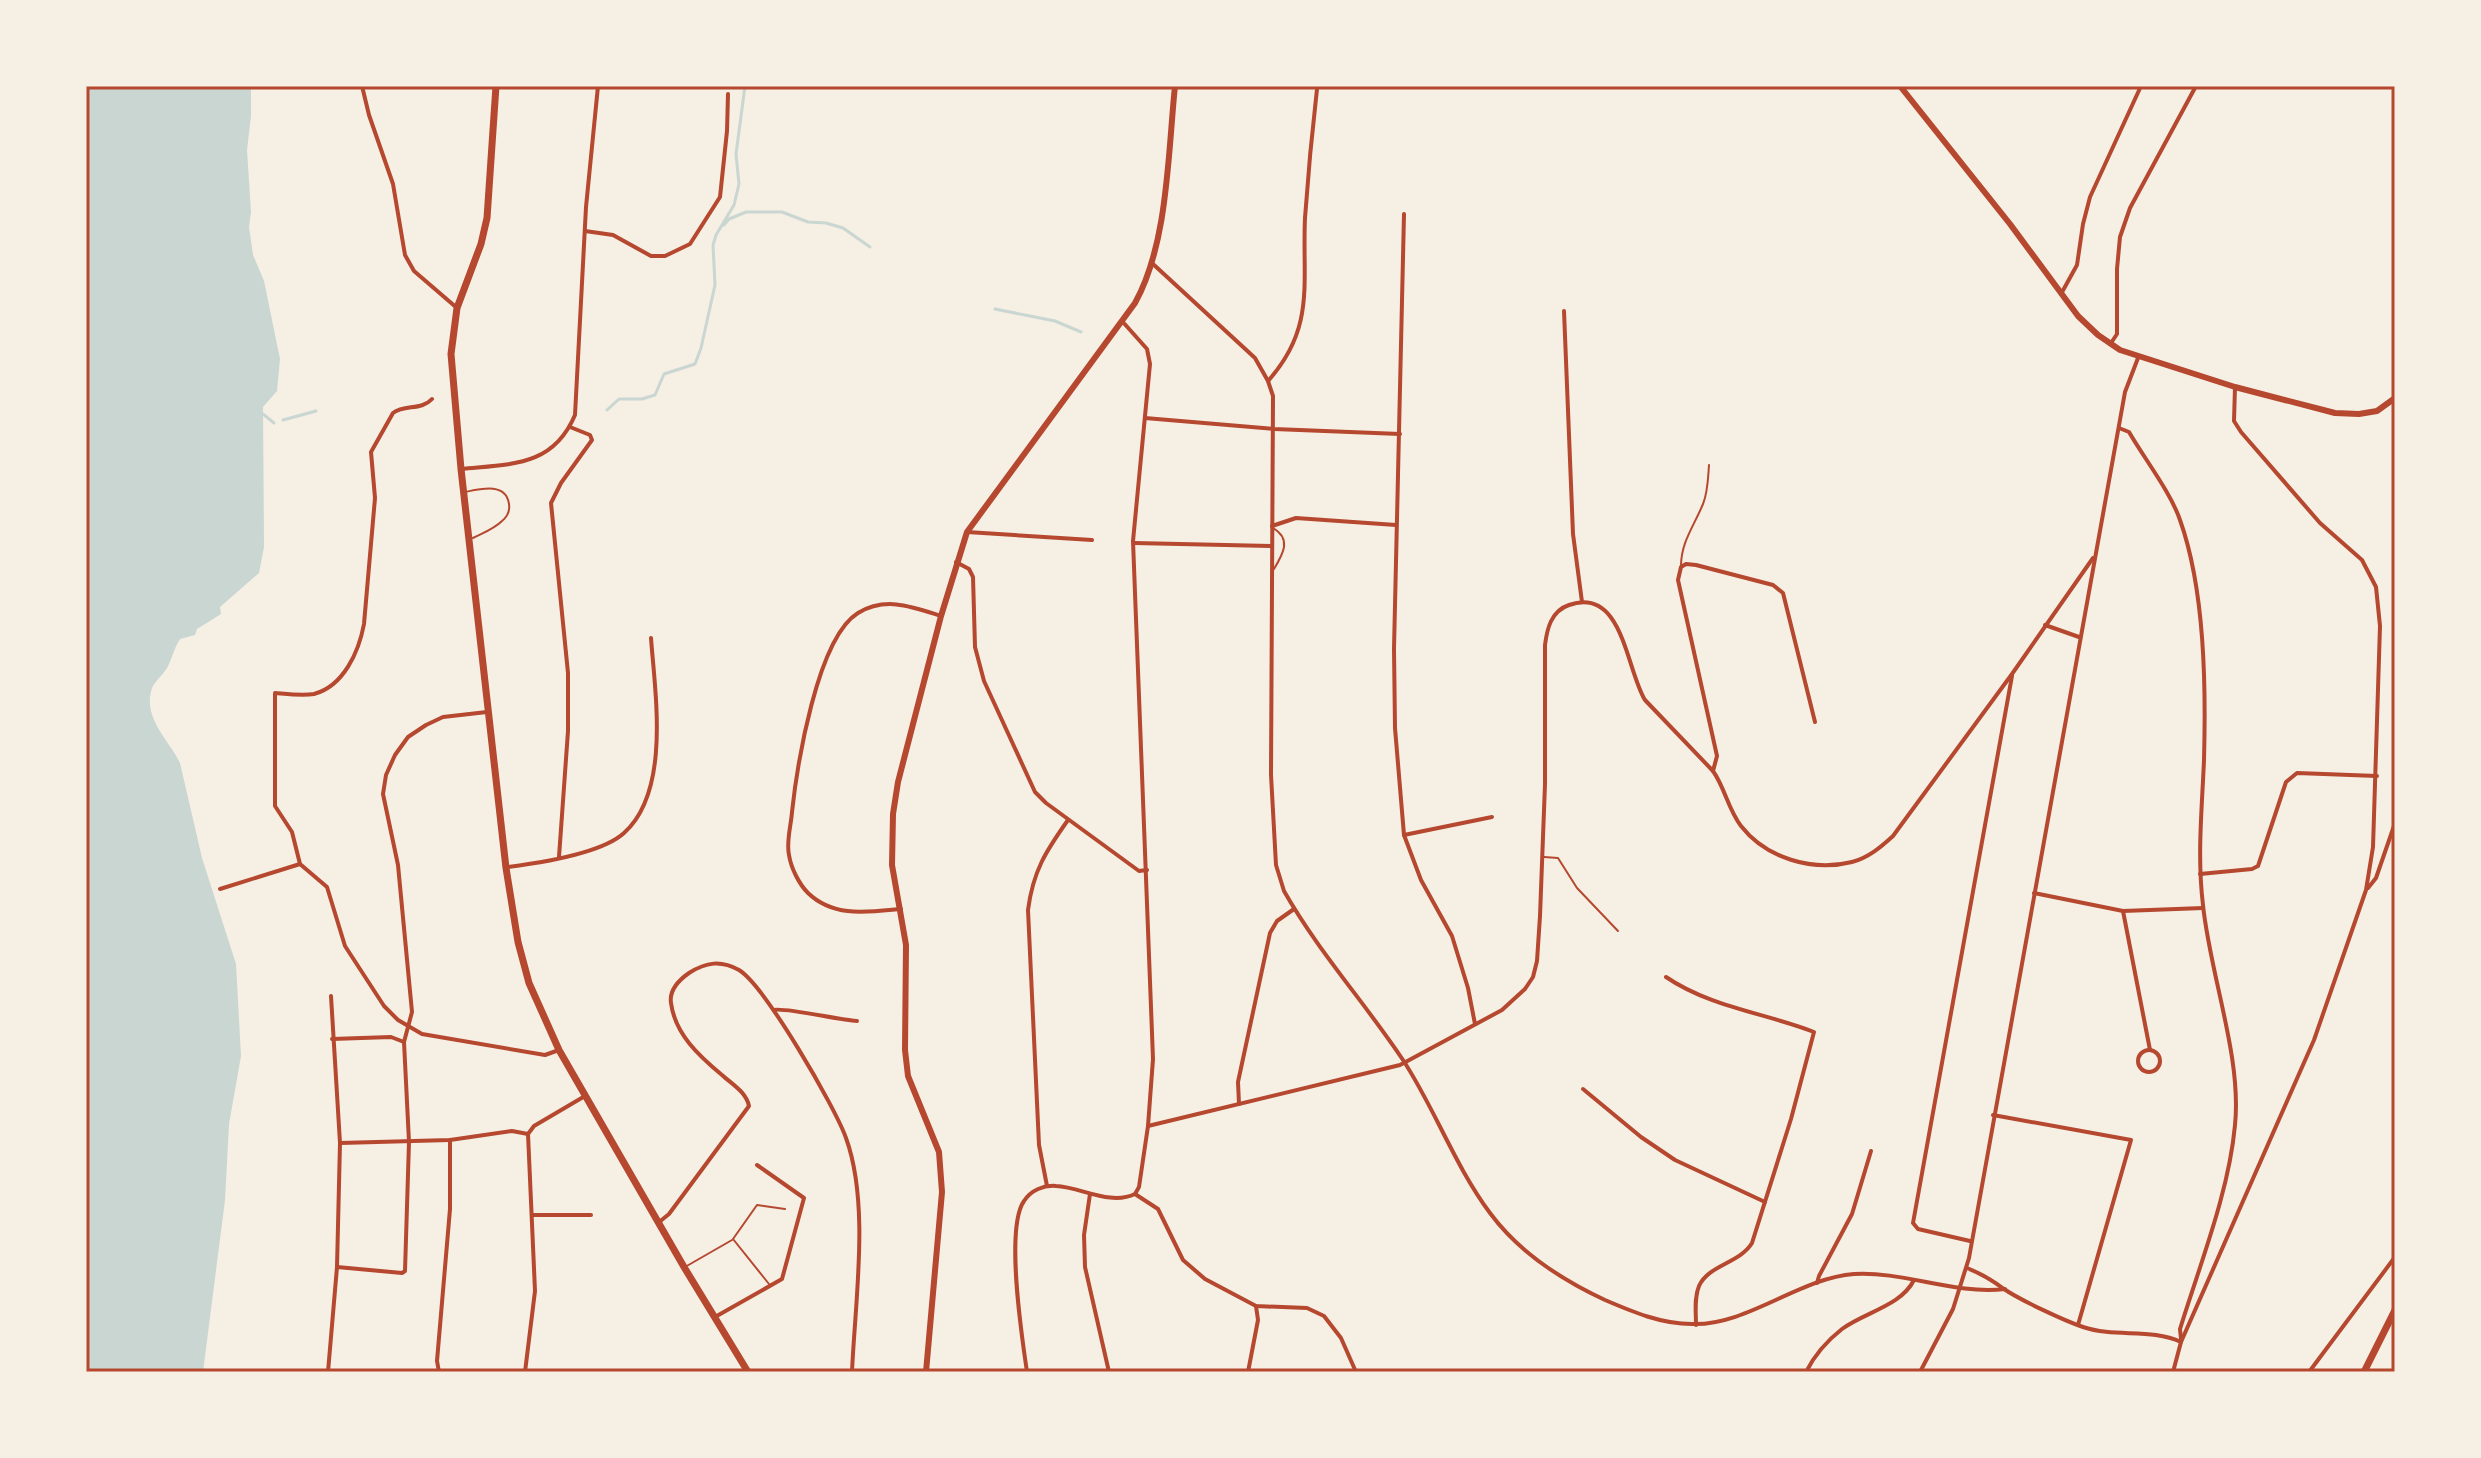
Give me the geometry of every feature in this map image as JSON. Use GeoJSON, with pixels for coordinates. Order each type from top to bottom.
{"type":"FeatureCollection","features":[{"type":"Feature","properties":{"kind":"main road"},"geometry":{"type":"LineString","coordinates":[[496,86],[487,218],[481,244],[457,308],[451,354],[506,868],[518,942],[529,983],[559,1050],[748,1372]]}},
{"type":"Feature","properties":{"kind":"main road"},"geometry":{"type":"LineString","coordinates":[[2364,1372],[2395,1310]]}},
{"type":"Feature","properties":{"kind":"street"},"geometry":{"type":"LineString","coordinates":[[362,86],[393,184],[405,255],[414,271],[457,308]]}},
{"type":"Feature","properties":{"kind":"street"},"geometry":{"type":"LineString","coordinates":[[461,469],[530,460],[548,452],[562,440],[570,427],[578,398],[585,231],[598,86]]}},
{"type":"Feature","properties":{"kind":"street"},"geometry":{"type":"LineString","coordinates":[[926,1372],[942,1169],[939,1152],[908,1076],[905,1050],[907,959],[892,865],[893,814],[906,747],[967,532],[1122,321],[1142,291],[1153,264],[1175,86]]}},
{"type":"Feature","properties":{"kind":"street"},"geometry":{"type":"LineString","coordinates":[[1900,86],[2010,224],[2078,316],[2111,344],[2138,358],[2235,387],[2345,414],[2377,411],[2395,398]]}},
{"type":"Feature","properties":{"kind":"street"},"geometry":{"type":"LineString","coordinates":[[2061,294],[2077,265],[2090,197],[2141,86]]}},
{"type":"Feature","properties":{"kind":"street"},"geometry":{"type":"LineString","coordinates":[[2111,344],[2117,334],[2120,237],[2128,214],[2196,86]]}},
{"type":"Feature","properties":{"kind":"street"},"geometry":{"type":"LineString","coordinates":[[1268,381],[1294,342],[1302,320],[1306,283],[1305,219],[1317,89]]}},
{"type":"Feature","properties":{"kind":"street"},"geometry":{"type":"LineString","coordinates":[[585,231],[613,235],[651,256],[665,256],[690,244],[720,197],[728,94]]}},
{"type":"Feature","properties":{"kind":"street"},"geometry":{"type":"LineString","coordinates":[[1404,214],[1394,711],[1404,835],[1421,880],[1452,936],[1475,1024]]}},
{"type":"Feature","properties":{"kind":"street"},"geometry":{"type":"LineString","coordinates":[[1153,264],[1246,349],[1262,368],[1273,396],[1273,831],[1276,865],[1284,891],[1405,1063],[1491,1214],[1541,1262],[1595,1295],[1651,1318],[1696,1325],[1725,1319],[1840,1276],[1862,1274],[1960,1288],[2005,1289]]}},
{"type":"Feature","properties":{"kind":"street"},"geometry":{"type":"LineString","coordinates":[[1564,311],[1573,534],[1582,602]]}},
{"type":"Feature","properties":{"kind":"street"},"geometry":{"type":"LineString","coordinates":[[1122,321],[1140,339],[1149,356],[1133,543],[1153,1053],[1148,1126],[1139,1187],[1135,1194]]}},
{"type":"Feature","properties":{"kind":"street"},"geometry":{"type":"LineString","coordinates":[[1920,1372],[1967,1268],[2094,556],[2125,392],[2138,358]]}},
{"type":"Feature","properties":{"kind":"street"},"geometry":{"type":"LineString","coordinates":[[2173,1372],[2181,1342],[2314,1040],[2366,890],[2373,847],[2380,626],[2373,578],[2362,560],[2320,523],[2241,432],[2234,421],[2235,387]]}},
{"type":"Feature","properties":{"kind":"street"},"geometry":{"type":"LineString","coordinates":[[432,399],[422,406],[398,409],[393,413],[371,452],[375,498],[373,529],[364,624],[353,661],[338,679],[319,692],[275,693],[275,806],[292,832],[300,864],[327,887],[338,929],[351,956],[384,1006],[409,1028],[422,1034],[545,1055],[559,1050]]}},
{"type":"Feature","properties":{"kind":"street"},"geometry":{"type":"LineString","coordinates":[[1145,418],[1274,429],[1400,434]]}},
{"type":"Feature","properties":{"kind":"street"},"geometry":{"type":"LineString","coordinates":[[559,857],[568,731],[568,673],[551,503],[561,483],[592,440],[590,435],[570,427]]}},
{"type":"Feature","properties":{"kind":"street"},"geometry":{"type":"LineString","coordinates":[[2119,428],[2129,432],[2179,517],[2190,551],[2203,689],[2200,874],[2213,971],[2234,1068],[2237,1102],[2228,1167],[2180,1329],[2181,1342]]}},
{"type":"Feature","properties":{"kind":"street"},"geometry":{"type":"LineString","coordinates":[[1271,527],[1296,518],[1396,525]]}},
{"type":"Feature","properties":{"kind":"street"},"geometry":{"type":"LineString","coordinates":[[967,532],[1092,540]]}},
{"type":"Feature","properties":{"kind":"street"},"geometry":{"type":"LineString","coordinates":[[1133,543],[1271,546]]}},
{"type":"Feature","properties":{"kind":"street"},"geometry":{"type":"LineString","coordinates":[[1148,1126],[1405,1063],[1502,1010],[1525,989],[1533,977],[1537,961],[1547,629],[1563,607],[1582,602],[1599,606],[1610,614],[1645,700],[1713,771],[1732,813],[1760,845],[1802,863],[1829,865],[1854,862],[1876,851],[1893,836],[2094,556]]}},
{"type":"Feature","properties":{"kind":"street"},"geometry":{"type":"LineString","coordinates":[[956,562],[969,569],[973,577],[975,647],[984,681],[1035,792],[1139,871],[1147,870]]}},
{"type":"Feature","properties":{"kind":"street"},"geometry":{"type":"LineString","coordinates":[[1713,771],[1717,756],[1678,580],[1681,567],[1686,564],[1773,585],[1783,593],[1815,722]]}},
{"type":"Feature","properties":{"kind":"street"},"geometry":{"type":"LineString","coordinates":[[901,909],[862,913],[839,911],[820,903],[805,891],[789,856],[797,767],[812,703],[835,639],[843,626],[855,614],[885,603],[903,604],[941,616]]}},
{"type":"Feature","properties":{"kind":"street"},"geometry":{"type":"LineString","coordinates":[[2045,625],[2079,637]]}},
{"type":"Feature","properties":{"kind":"street"},"geometry":{"type":"LineString","coordinates":[[506,868],[591,851],[625,832],[644,800],[656,757],[658,726],[651,638]]}},
{"type":"Feature","properties":{"kind":"street"},"geometry":{"type":"LineString","coordinates":[[1970,1241],[1918,1229],[1913,1223],[2012,674]]}},
{"type":"Feature","properties":{"kind":"street"},"geometry":{"type":"LineString","coordinates":[[337,1267],[405,1271],[409,1142],[404,1042],[412,1012],[398,865],[383,794],[386,775],[408,737],[426,725],[443,717],[489,712]]}},
{"type":"Feature","properties":{"kind":"street"},"geometry":{"type":"LineString","coordinates":[[2200,874],[2258,866],[2286,782],[2297,773],[2377,776]]}},
{"type":"Feature","properties":{"kind":"street"},"geometry":{"type":"LineString","coordinates":[[1404,835],[1492,817]]}},
{"type":"Feature","properties":{"kind":"street"},"geometry":{"type":"LineString","coordinates":[[1047,1186],[1039,1145],[1028,910],[1031,884],[1038,865],[1068,820]]}},
{"type":"Feature","properties":{"kind":"street"},"geometry":{"type":"LineString","coordinates":[[2366,890],[2376,878],[2395,823]]}},
{"type":"Feature","properties":{"kind":"street"},"geometry":{"type":"LineString","coordinates":[[220,889],[300,864]]}},
{"type":"Feature","properties":{"kind":"street"},"geometry":{"type":"LineString","coordinates":[[2034,893],[2123,911],[2203,908]]}},
{"type":"Feature","properties":{"kind":"street"},"geometry":{"type":"LineString","coordinates":[[1239,1104],[1238,1082],[1270,933],[1277,921],[1294,909]]}},
{"type":"Feature","properties":{"kind":"street"},"geometry":{"type":"LineString","coordinates":[[2123,911],[2150,1050],[2158,1055],[2159,1062],[2154,1070],[2147,1071],[2138,1062],[2140,1054],[2150,1050]]}},
{"type":"Feature","properties":{"kind":"street"},"geometry":{"type":"LineString","coordinates":[[658,1223],[669,1214],[749,1106],[745,1095],[695,1051],[676,1021],[670,998],[681,979],[698,967],[719,962],[743,973],[774,1010],[845,1134],[855,1164],[859,1217],[852,1372]]}},
{"type":"Feature","properties":{"kind":"street"},"geometry":{"type":"LineString","coordinates":[[1666,977],[1687,991],[1814,1032],[1791,1119],[1752,1243],[1747,1252],[1704,1278],[1695,1298],[1696,1325]]}},
{"type":"Feature","properties":{"kind":"street"},"geometry":{"type":"LineString","coordinates":[[328,1372],[337,1267],[340,1143],[331,996]]}},
{"type":"Feature","properties":{"kind":"street"},"geometry":{"type":"LineString","coordinates":[[774,1010],[781,1008],[812,1016],[857,1021]]}},
{"type":"Feature","properties":{"kind":"street"},"geometry":{"type":"LineString","coordinates":[[332,1039],[391,1037],[404,1042]]}},
{"type":"Feature","properties":{"kind":"street"},"geometry":{"type":"LineString","coordinates":[[1583,1089],[1641,1137],[1675,1160],[1765,1202]]}},
{"type":"Feature","properties":{"kind":"street"},"geometry":{"type":"LineString","coordinates":[[525,1372],[535,1291],[528,1134],[534,1126],[585,1096]]}},
{"type":"Feature","properties":{"kind":"street"},"geometry":{"type":"LineString","coordinates":[[1993,1115],[2131,1140],[2078,1325]]}},
{"type":"Feature","properties":{"kind":"street"},"geometry":{"type":"LineString","coordinates":[[340,1143],[450,1140],[512,1131],[528,1134]]}},
{"type":"Feature","properties":{"kind":"street"},"geometry":{"type":"LineString","coordinates":[[439,1372],[437,1361],[450,1209],[450,1140]]}},
{"type":"Feature","properties":{"kind":"street"},"geometry":{"type":"LineString","coordinates":[[1817,1283],[1852,1214],[1871,1151]]}},
{"type":"Feature","properties":{"kind":"street"},"geometry":{"type":"LineString","coordinates":[[715,1317],[782,1279],[804,1198],[757,1165]]}},
{"type":"Feature","properties":{"kind":"street"},"geometry":{"type":"LineString","coordinates":[[1027,1372],[1018,1308],[1016,1264],[1020,1209],[1033,1192],[1047,1186],[1120,1197],[1135,1194],[1158,1209],[1183,1260],[1222,1289],[1256,1306],[1307,1308],[1324,1316],[1341,1338],[1356,1372]]}},
{"type":"Feature","properties":{"kind":"street"},"geometry":{"type":"LineString","coordinates":[[1090,1194],[1084,1235],[1085,1267],[1109,1372]]}},
{"type":"Feature","properties":{"kind":"street"},"geometry":{"type":"LineString","coordinates":[[533,1215],[591,1215]]}},
{"type":"Feature","properties":{"kind":"street"},"geometry":{"type":"LineString","coordinates":[[2309,1372],[2395,1257]]}},
{"type":"Feature","properties":{"kind":"street"},"geometry":{"type":"LineString","coordinates":[[1967,1268],[2078,1325],[2101,1332],[2165,1336],[2181,1342]]}},
{"type":"Feature","properties":{"kind":"street"},"geometry":{"type":"LineString","coordinates":[[1806,1372],[1812,1361],[1843,1328],[1907,1292],[1914,1280]]}},
{"type":"Feature","properties":{"kind":"street"},"geometry":{"type":"LineString","coordinates":[[1248,1372],[1258,1320],[1256,1306]]}},
{"type":"Feature","properties":{"kind":"lane"},"geometry":{"type":"LineString","coordinates":[[1681,567],[1681,550],[1702,506],[1709,465]]}},
{"type":"Feature","properties":{"kind":"lane"},"geometry":{"type":"LineString","coordinates":[[464,492],[493,488],[505,494],[510,506],[502,522],[469,540]]}},
{"type":"Feature","properties":{"kind":"lane"},"geometry":{"type":"LineString","coordinates":[[1271,527],[1281,533],[1285,542],[1283,554],[1272,574]]}},
{"type":"Feature","properties":{"kind":"lane"},"geometry":{"type":"LineString","coordinates":[[1542,857],[1558,858],[1577,888],[1618,931]]}},
{"type":"Feature","properties":{"kind":"lane"},"geometry":{"type":"LineString","coordinates":[[684,1267],[733,1239],[757,1205],[785,1209]]}},
{"type":"Feature","properties":{"kind":"lane"},"geometry":{"type":"LineString","coordinates":[[733,1239],[770,1286]]}},
{"type":"Feature","properties":{"kind":"shaded area"},"geometry":{"type":"Polygon","coordinates":[[[86,86],[251,86],[247,150],[249,227],[253,255],[264,281],[280,359],[277,391],[263,407],[264,547],[259,573],[220,607],[221,614],[197,629],[195,635],[180,639],[167,668],[152,688],[150,699],[158,728],[180,763],[202,858],[236,964],[241,1056],[229,1124],[225,1200],[203,1372],[86,1372],[86,86]]]}},
{"type":"Feature","properties":{"kind":"waterway"},"geometry":{"type":"LineString","coordinates":[[607,410],[619,399],[642,399],[655,395],[664,374],[695,364],[715,285],[713,245],[734,205],[739,184],[736,154],[745,86]]}},
{"type":"Feature","properties":{"kind":"waterway"},"geometry":{"type":"LineString","coordinates":[[724,225],[729,219],[746,212],[782,212],[808,222],[843,228],[870,247]]}},
{"type":"Feature","properties":{"kind":"waterway"},"geometry":{"type":"LineString","coordinates":[[995,309],[1055,321],[1081,332]]}},
{"type":"Feature","properties":{"kind":"waterway"},"geometry":{"type":"LineString","coordinates":[[283,420],[316,411]]}},
{"type":"Feature","properties":{"kind":"waterway"},"geometry":{"type":"LineString","coordinates":[[263,414],[274,423]]}}]}
